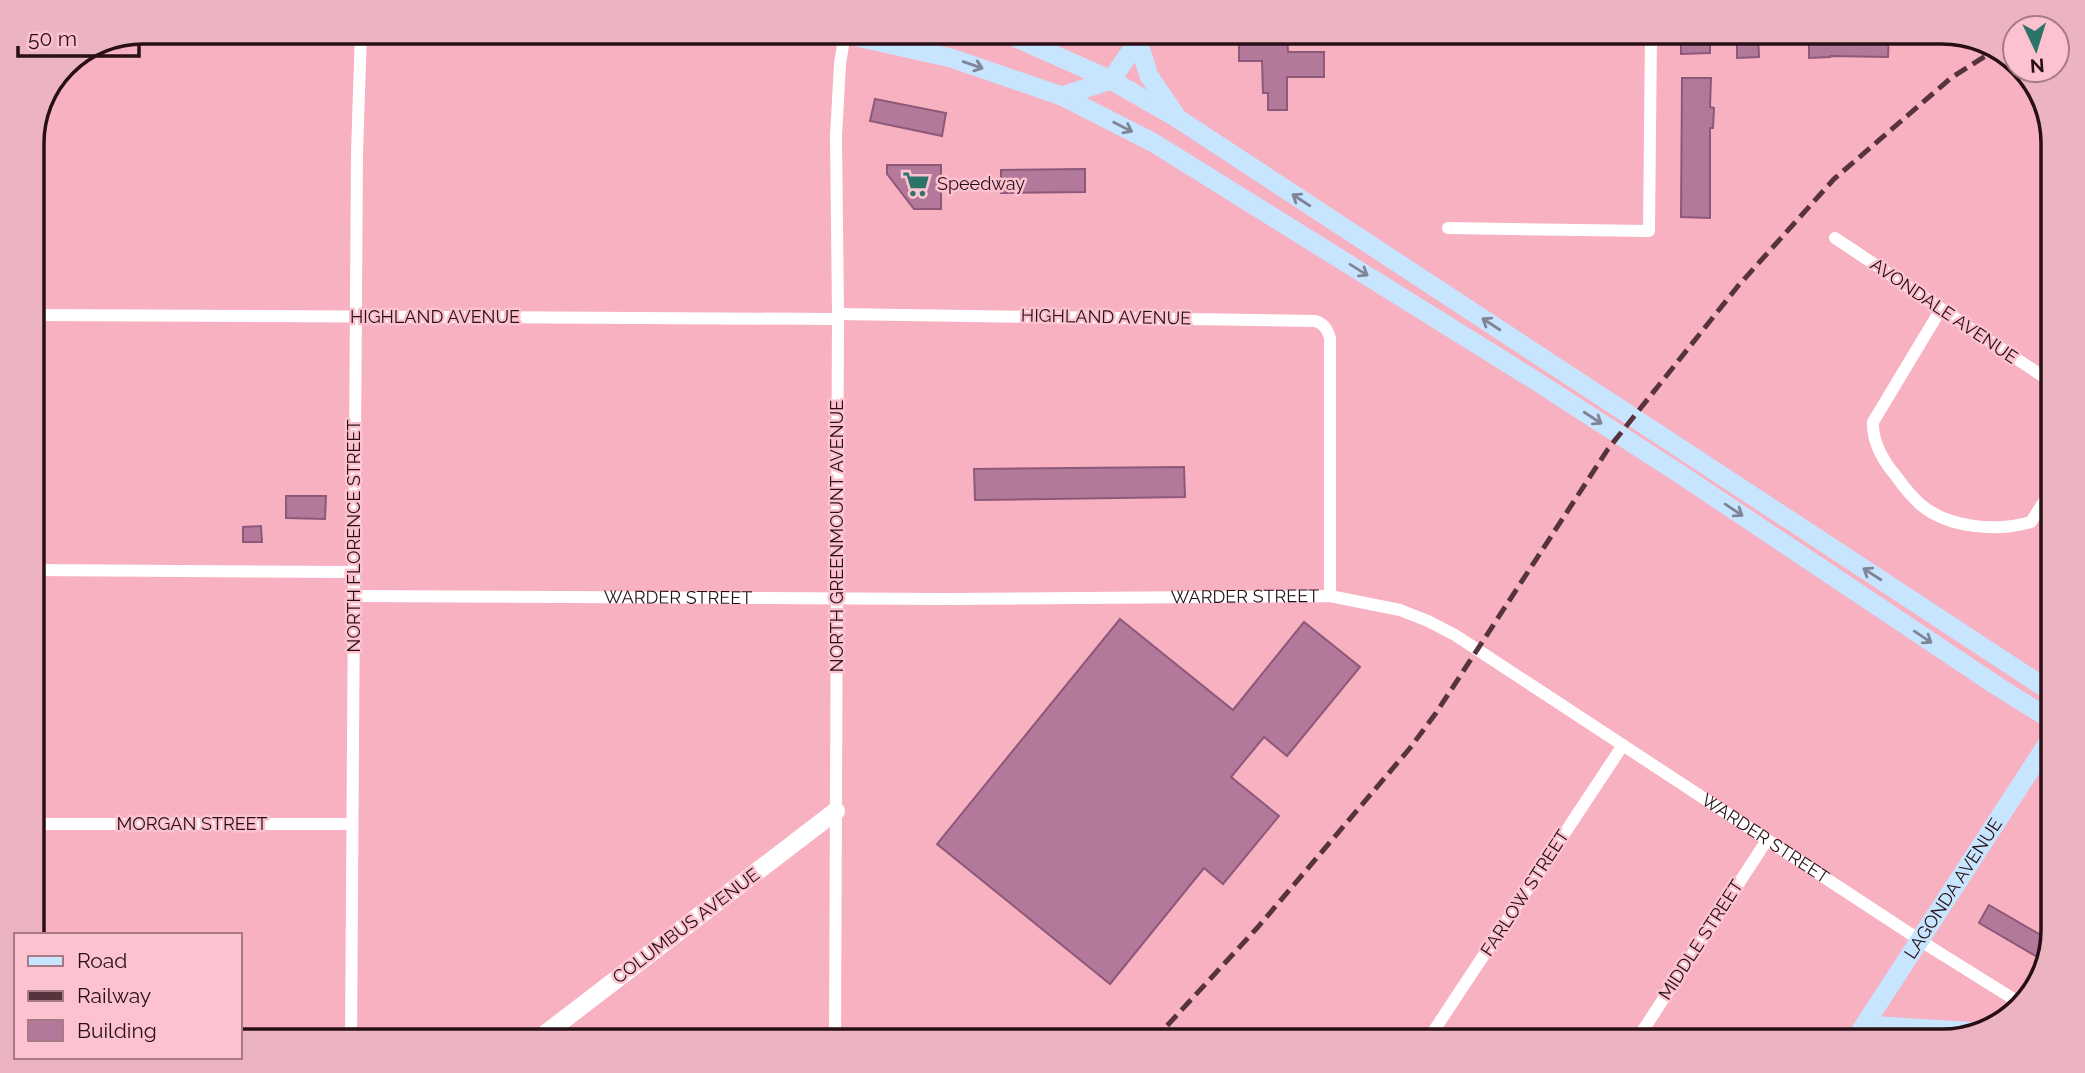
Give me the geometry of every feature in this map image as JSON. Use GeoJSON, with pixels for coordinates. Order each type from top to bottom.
{"type":"FeatureCollection","features":[{"type":"Feature","properties":{"kind":"main road"},"geometry":{"type":"LineString","coordinates":[[892,44],[951,58],[1062,96],[1154,143],[1536,381],[2041,714]]}},
{"type":"Feature","properties":{"kind":"main road"},"geometry":{"type":"LineString","coordinates":[[1030,44],[1111,80],[1177,118],[2041,685]]}},
{"type":"Feature","properties":{"kind":"main road"},"geometry":{"type":"LineString","coordinates":[[1062,96],[1111,80],[1133,44]]}},
{"type":"Feature","properties":{"kind":"main road"},"geometry":{"type":"LineString","coordinates":[[1140,44],[1149,76],[1177,118]]}},
{"type":"Feature","properties":{"kind":"main road","name":"LAGONDA AVENUE"},"geometry":{"type":"LineString","coordinates":[[1862,1029],[2041,753]]}},
{"type":"Feature","properties":{"kind":"street","name":"NORTH FLORENCE STREET"},"geometry":{"type":"LineString","coordinates":[[351,1029],[357,152],[361,44]]}},
{"type":"Feature","properties":{"kind":"street","name":"NORTH GREENMOUNT AVENUE"},"geometry":{"type":"LineString","coordinates":[[835,1029],[838,317],[836,136],[841,44]]}},
{"type":"Feature","properties":{"kind":"street"},"geometry":{"type":"LineString","coordinates":[[1448,228],[1648,231],[1651,44]]}},
{"type":"Feature","properties":{"kind":"street","name":"AVONDALE AVENUE"},"geometry":{"type":"LineString","coordinates":[[1835,238],[2041,375]]}},
{"type":"Feature","properties":{"kind":"street"},"geometry":{"type":"LineString","coordinates":[[1941,309],[1873,422],[1872,432],[1880,452],[1890,469],[1923,506],[1943,517],[1965,524],[2004,527],[2031,522],[2041,506]]}},
{"type":"Feature","properties":{"kind":"street","name":"HIGHLAND AVENUE"},"geometry":{"type":"LineString","coordinates":[[44,315],[1316,321],[1327,328],[1331,338],[1330,596]]}},
{"type":"Feature","properties":{"kind":"street"},"geometry":{"type":"LineString","coordinates":[[44,570],[354,572]]}},
{"type":"Feature","properties":{"kind":"street","name":"WARDER STREET"},"geometry":{"type":"LineString","coordinates":[[354,596],[1330,596],[1400,610],[1455,635],[2013,999]]}},
{"type":"Feature","properties":{"kind":"street","name":"FARLOW STREET"},"geometry":{"type":"LineString","coordinates":[[1435,1029],[1623,745]]}},
{"type":"Feature","properties":{"kind":"street","name":"COLUMBUS AVENUE"},"geometry":{"type":"LineString","coordinates":[[552,1029],[836,811]]}},
{"type":"Feature","properties":{"kind":"street","name":"MORGAN STREET"},"geometry":{"type":"LineString","coordinates":[[44,824],[352,824]]}},
{"type":"Feature","properties":{"kind":"street","name":"MIDDLE STREET"},"geometry":{"type":"LineString","coordinates":[[1644,1029],[1767,839]]}},
{"type":"Feature","properties":{"kind":"building"},"geometry":{"type":"Polygon","coordinates":[[[1239,44],[1288,44],[1288,52],[1324,52],[1324,77],[1287,77],[1287,110],[1268,110],[1268,93],[1263,93],[1262,61],[1239,61],[1239,44]]]}},
{"type":"Feature","properties":{"kind":"building"},"geometry":{"type":"Polygon","coordinates":[[[1681,44],[1710,44],[1710,53],[1681,54],[1681,44]]]}},
{"type":"Feature","properties":{"kind":"building"},"geometry":{"type":"Polygon","coordinates":[[[1737,44],[1758,44],[1759,57],[1737,58],[1737,44]]]}},
{"type":"Feature","properties":{"kind":"building"},"geometry":{"type":"Polygon","coordinates":[[[1809,44],[1889,44],[1888,57],[1809,58],[1809,44]]]}},
{"type":"Feature","properties":{"kind":"building"},"geometry":{"type":"Polygon","coordinates":[[[1682,78],[1711,78],[1710,107],[1714,108],[1713,128],[1710,128],[1710,218],[1681,217],[1682,78]]]}},
{"type":"Feature","properties":{"kind":"building"},"geometry":{"type":"Polygon","coordinates":[[[875,99],[946,113],[942,136],[870,121],[875,99]]]}},
{"type":"Feature","properties":{"kind":"building"},"geometry":{"type":"Polygon","coordinates":[[[887,165],[941,165],[941,209],[914,209],[887,174],[887,165]]]}},
{"type":"Feature","properties":{"kind":"building"},"geometry":{"type":"Polygon","coordinates":[[[1085,169],[1085,192],[1001,193],[1001,170],[1085,169]]]}},
{"type":"Feature","properties":{"kind":"building"},"geometry":{"type":"Polygon","coordinates":[[[1184,467],[1185,497],[975,500],[974,469],[1184,467]]]}},
{"type":"Feature","properties":{"kind":"building"},"geometry":{"type":"Polygon","coordinates":[[[286,496],[326,496],[325,519],[286,518],[286,496]]]}},
{"type":"Feature","properties":{"kind":"building"},"geometry":{"type":"Polygon","coordinates":[[[261,526],[262,542],[243,542],[243,527],[261,526]]]}},
{"type":"Feature","properties":{"kind":"building"},"geometry":{"type":"Polygon","coordinates":[[[1120,619],[1233,710],[1304,622],[1360,667],[1287,756],[1264,737],[1231,777],[1279,816],[1223,884],[1204,868],[1110,984],[937,844],[1120,619]]]}},
{"type":"Feature","properties":{"kind":"building"},"geometry":{"type":"Polygon","coordinates":[[[1989,905],[2041,935],[2037,957],[1979,923],[1989,905]]]}},
{"type":"Feature","properties":{"kind":"railway"},"geometry":{"type":"LineString","coordinates":[[1164,1029],[1258,927],[1410,748],[1436,713],[1608,449],[1738,286],[1834,179],[1951,78],[1987,55]]}},
{"type":"Feature","properties":{"kind":"place","name":"Speedway"},"geometry":{"type":"Point","coordinates":[916,184]}}]}
